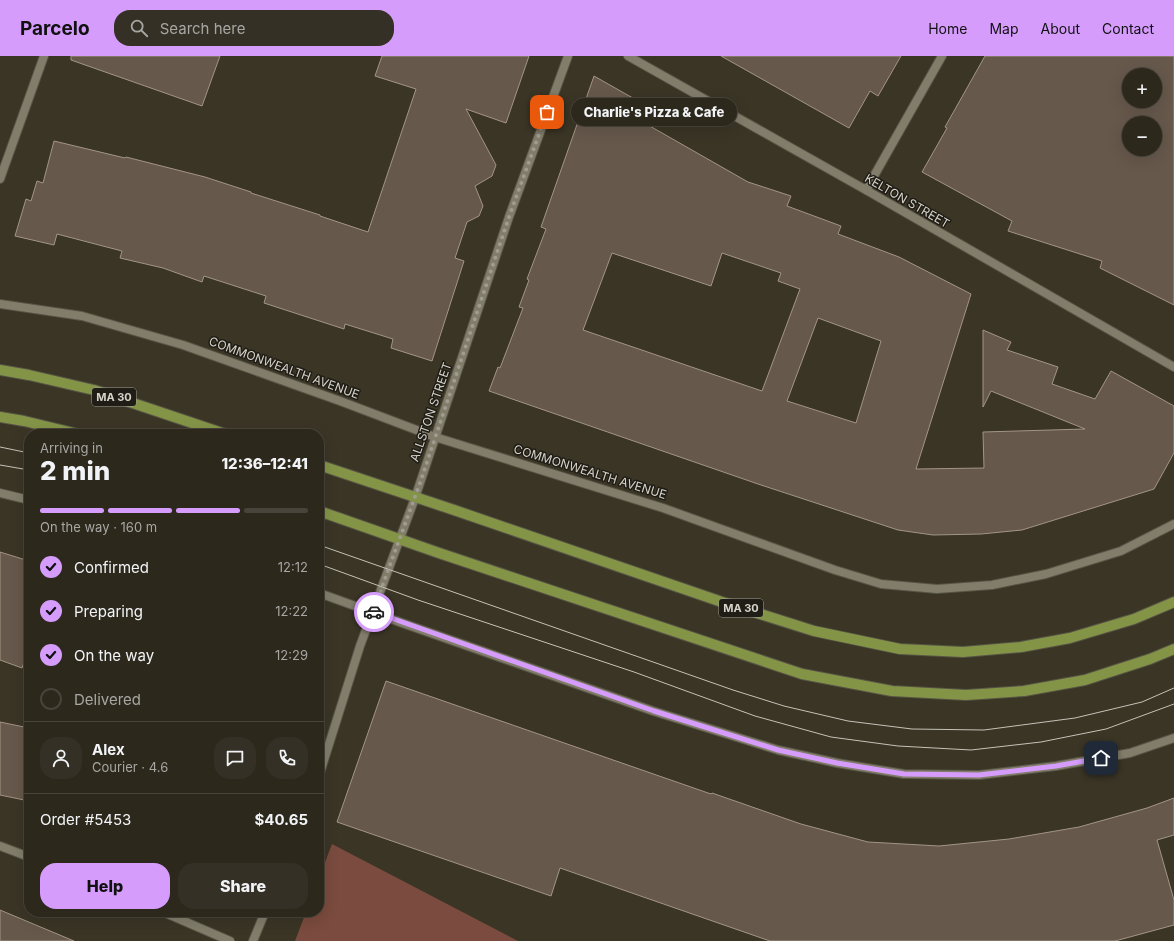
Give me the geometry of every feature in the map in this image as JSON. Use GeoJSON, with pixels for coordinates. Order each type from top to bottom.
{"type":"FeatureCollection","features":[{"type":"Feature","properties":{"kind":"main road","name":"MA 30"},"geometry":{"type":"LineString","coordinates":[[0,370],[94,390],[210,429]]}},
{"type":"Feature","properties":{"kind":"main road"},"geometry":{"type":"LineString","coordinates":[[0,417],[24,420],[59,429]]}},
{"type":"Feature","properties":{"kind":"main road","name":"MA 30"},"geometry":{"type":"LineString","coordinates":[[324,468],[807,629],[900,649],[964,652],[1021,647],[1070,638],[1134,619],[1174,602]]}},
{"type":"Feature","properties":{"kind":"main road"},"geometry":{"type":"LineString","coordinates":[[324,513],[439,553],[802,674],[892,691],[966,695],[1024,691],[1085,680],[1150,659],[1174,649]]}},
{"type":"Feature","properties":{"kind":"street"},"geometry":{"type":"LineString","coordinates":[[0,180],[44,56]]}},
{"type":"Feature","properties":{"kind":"street","name":"ALLSTON STREET"},"geometry":{"type":"LineString","coordinates":[[324,760],[360,646],[415,498],[509,217],[568,56]]}},
{"type":"Feature","properties":{"kind":"street","name":"KELTON STREET"},"geometry":{"type":"LineString","coordinates":[[628,56],[866,190],[1174,367]]}},
{"type":"Feature","properties":{"kind":"street"},"geometry":{"type":"LineString","coordinates":[[866,190],[942,56]]}},
{"type":"Feature","properties":{"kind":"street","name":"COMMONWEALTH AVENUE"},"geometry":{"type":"LineString","coordinates":[[0,304],[82,316],[183,345],[340,401],[435,437],[664,508],[835,570],[881,584],[937,589],[992,585],[1046,574],[1120,551],[1174,524]]}},
{"type":"Feature","properties":{"kind":"street"},"geometry":{"type":"LineString","coordinates":[[0,493],[24,499]]}},
{"type":"Feature","properties":{"kind":"street"},"geometry":{"type":"LineString","coordinates":[[324,595],[654,711],[778,750],[837,763],[904,774],[979,775],[1056,766],[1130,753],[1174,738]]}},
{"type":"Feature","properties":{"kind":"street"},"geometry":{"type":"LineString","coordinates":[[0,846],[24,855]]}},
{"type":"Feature","properties":{"kind":"street"},"geometry":{"type":"LineString","coordinates":[[175,917],[230,941]]}},
{"type":"Feature","properties":{"kind":"street"},"geometry":{"type":"LineString","coordinates":[[253,941],[263,917]]}},
{"type":"Feature","properties":{"kind":"shaded area"},"geometry":{"type":"Polygon","coordinates":[[[332,844],[518,941],[295,941],[304,917],[324,917],[324,865],[332,844]]]}},
{"type":"Feature","properties":{"kind":"building"},"geometry":{"type":"Polygon","coordinates":[[[71,56],[220,56],[202,106],[71,60],[71,56]]]}},
{"type":"Feature","properties":{"kind":"building"},"geometry":{"type":"Polygon","coordinates":[[[382,56],[529,56],[506,123],[466,109],[496,165],[492,176],[475,186],[483,206],[479,216],[467,222],[455,258],[464,261],[432,361],[391,348],[393,339],[345,324],[344,329],[264,303],[266,296],[204,276],[202,282],[163,268],[120,258],[122,251],[57,234],[54,245],[15,236],[26,199],[31,201],[37,181],[43,183],[54,141],[205,177],[368,232],[416,89],[375,76],[382,56]]]}},
{"type":"Feature","properties":{"kind":"building"},"geometry":{"type":"Polygon","coordinates":[[[721,56],[901,56],[878,96],[870,91],[849,128],[721,56]]]}},
{"type":"Feature","properties":{"kind":"building"},"geometry":{"type":"Polygon","coordinates":[[[985,56],[1174,56],[1174,305],[1100,268],[1102,261],[1008,231],[1012,221],[922,172],[947,128],[945,127],[985,56]]]}},
{"type":"Feature","properties":{"kind":"building"},"geometry":{"type":"Polygon","coordinates":[[[594,76],[654,110],[648,125],[748,182],[791,196],[787,206],[841,226],[838,234],[899,257],[971,294],[916,469],[984,468],[983,432],[1085,429],[991,391],[983,407],[983,330],[1011,342],[1007,350],[1058,367],[1052,384],[1095,399],[1111,371],[1174,406],[1174,453],[1154,489],[1022,530],[981,534],[933,535],[898,530],[758,484],[489,391],[498,367],[500,368],[523,308],[519,307],[529,280],[527,279],[546,229],[541,227],[594,76]],[[612,253],[583,330],[762,391],[800,289],[778,281],[781,273],[722,253],[711,286],[612,253]],[[818,318],[787,401],[856,423],[881,341],[818,318]]]}},
{"type":"Feature","properties":{"kind":"building"},"geometry":{"type":"Polygon","coordinates":[[[0,552],[24,559],[24,663],[22,668],[0,660],[0,552]]]}},
{"type":"Feature","properties":{"kind":"building"},"geometry":{"type":"Polygon","coordinates":[[[386,681],[711,794],[712,793],[801,824],[868,842],[939,846],[1009,839],[1079,827],[1147,808],[1174,798],[1174,835],[1157,840],[1174,900],[1174,925],[1115,941],[770,941],[560,868],[551,896],[337,822],[386,681]]]}},
{"type":"Feature","properties":{"kind":"building"},"geometry":{"type":"Polygon","coordinates":[[[0,722],[24,727],[24,800],[0,795],[0,722]]]}},
{"type":"Feature","properties":{"kind":"building"},"geometry":{"type":"Polygon","coordinates":[[[0,910],[74,941],[0,941],[0,910]]]}},
{"type":"Feature","properties":{"kind":"tram line"},"geometry":{"type":"LineString","coordinates":[[0,447],[24,452]]}},
{"type":"Feature","properties":{"kind":"tram line"},"geometry":{"type":"LineString","coordinates":[[0,465],[24,469]]}},
{"type":"Feature","properties":{"kind":"tram line"},"geometry":{"type":"LineString","coordinates":[[324,547],[733,690],[784,706],[848,721],[912,729],[984,730],[1075,718],[1142,702],[1174,688]]}},
{"type":"Feature","properties":{"kind":"tram line"},"geometry":{"type":"LineString","coordinates":[[324,566],[418,600],[634,672],[755,716],[831,737],[898,746],[971,750],[1041,742],[1106,729],[1174,704]]}},
{"type":"Feature","properties":{"kind":"way so far"},"geometry":{"type":"LineString","coordinates":[[374,612],[420,483],[509,217],[547,112]]}},
{"type":"Feature","properties":{"kind":"place","name":"Charlie's Pizza & Cafe"},"geometry":{"type":"Point","coordinates":[547,112]}},
{"type":"Feature","properties":{"kind":"route"},"geometry":{"type":"LineString","coordinates":[[374,612],[654,711],[778,750],[837,763],[904,774],[979,775],[1056,766],[1101,758]]}}]}
